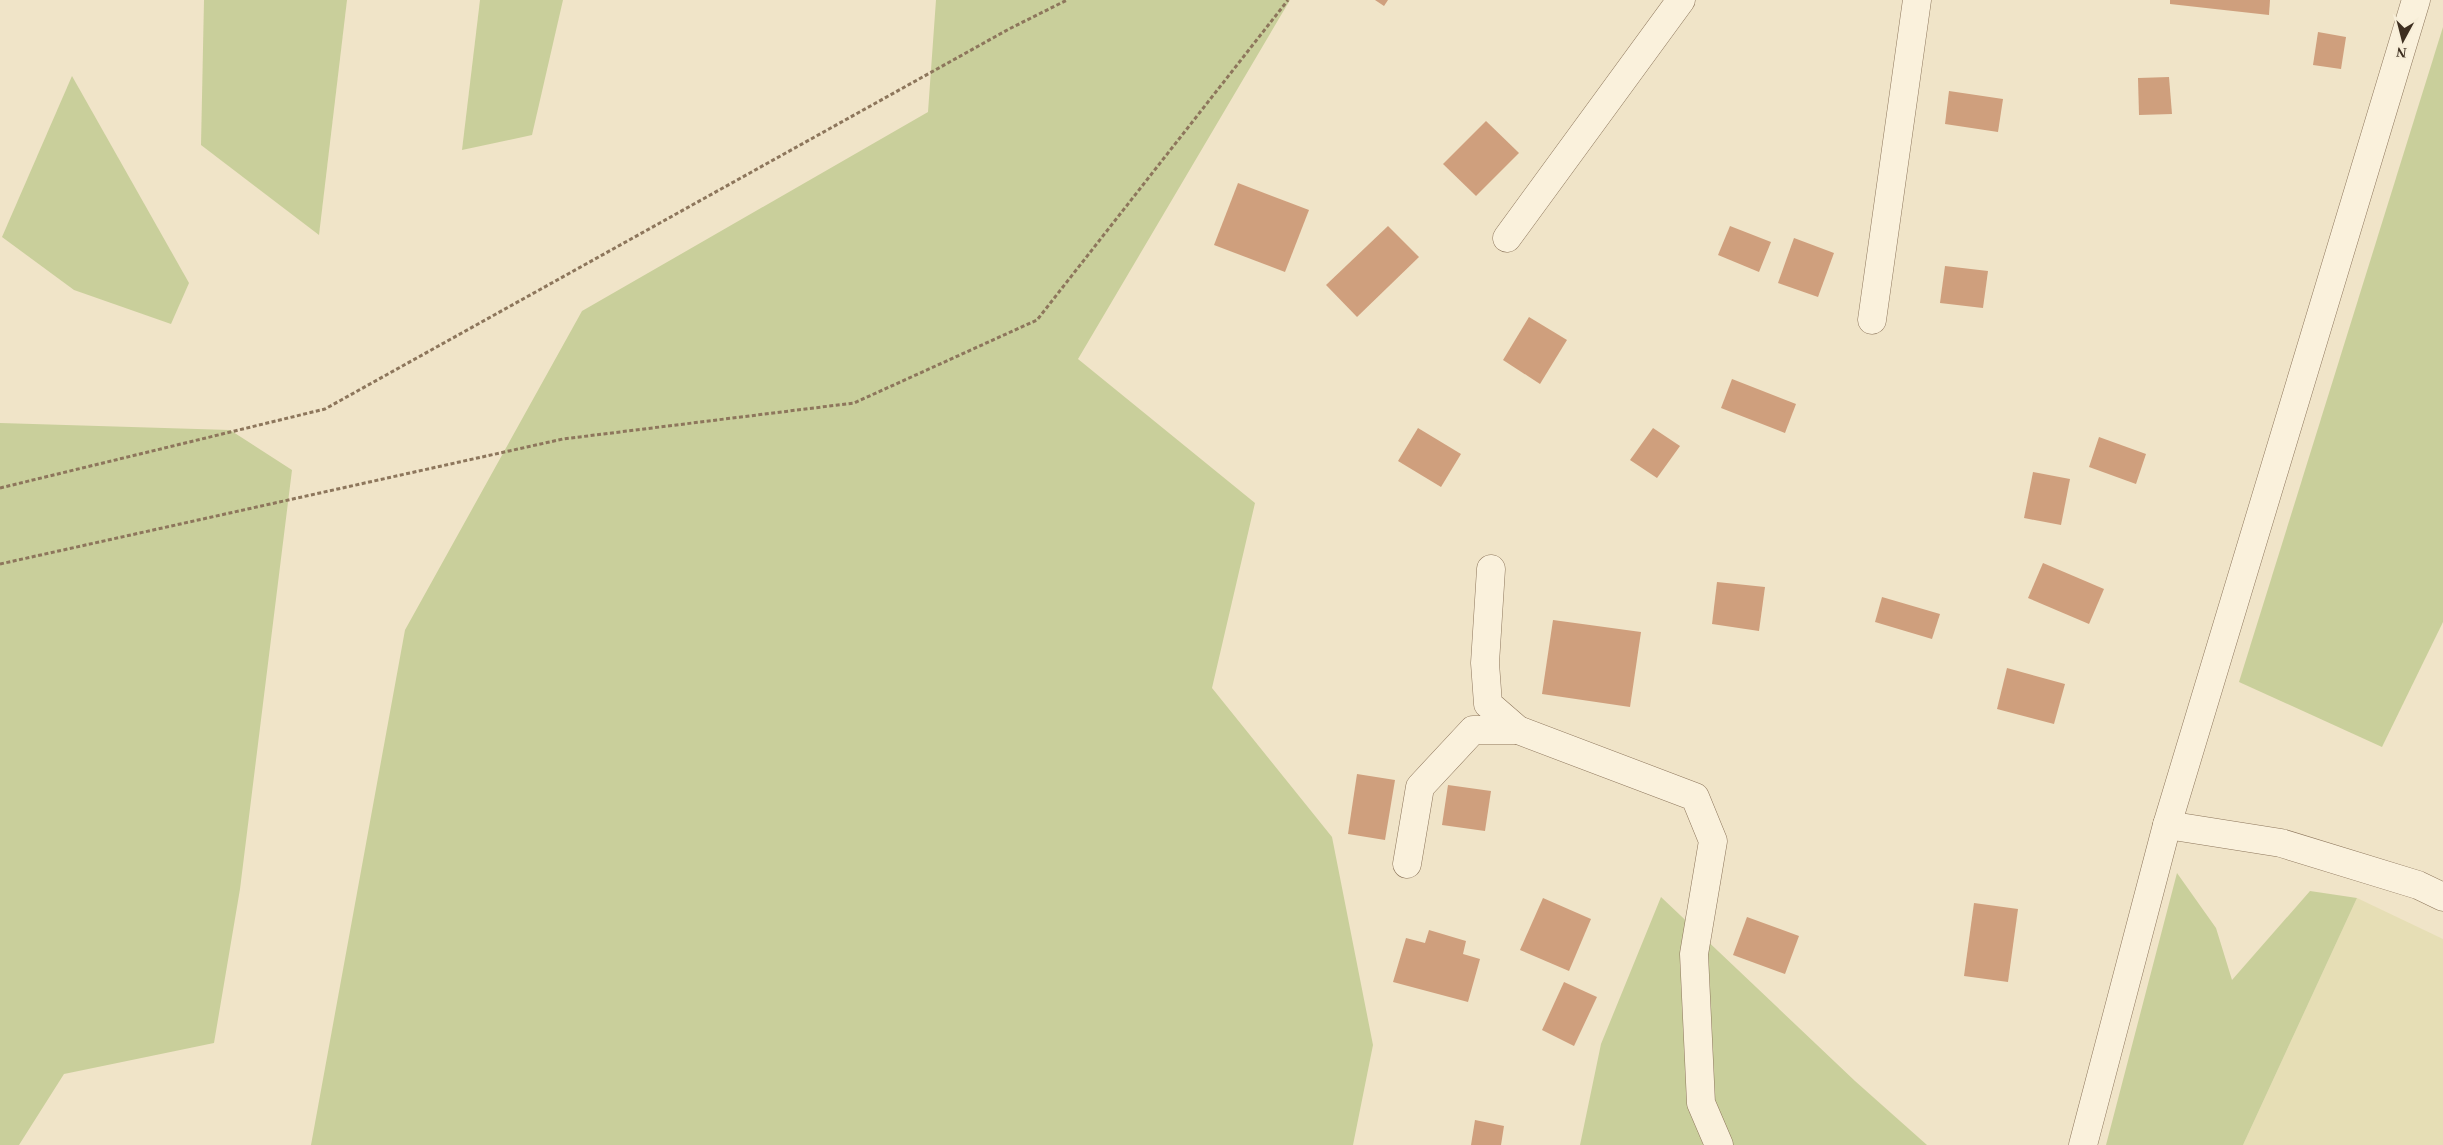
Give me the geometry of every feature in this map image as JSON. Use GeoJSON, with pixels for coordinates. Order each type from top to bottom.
{"type":"FeatureCollection","features":[{"type":"Feature","properties":{"kind":"street"},"geometry":{"type":"LineString","coordinates":[[1507,238],[1681,0]]}},
{"type":"Feature","properties":{"kind":"street"},"geometry":{"type":"LineString","coordinates":[[1872,320],[1916,0]]}},
{"type":"Feature","properties":{"kind":"street"},"geometry":{"type":"LineString","coordinates":[[2083,1145],[2167,826],[2416,0]]}},
{"type":"Feature","properties":{"kind":"street"},"geometry":{"type":"LineString","coordinates":[[1490,569],[1484,663],[1488,704],[1518,730],[1695,797],[1714,841],[1694,954],[1701,1103],[1719,1145]]}},
{"type":"Feature","properties":{"kind":"street"},"geometry":{"type":"LineString","coordinates":[[1407,864],[1420,787],[1473,730],[1518,730]]}},
{"type":"Feature","properties":{"kind":"street"},"geometry":{"type":"LineString","coordinates":[[2167,826],[2281,843],[2418,885],[2443,897]]}},
{"type":"Feature","properties":{"kind":"path"},"geometry":{"type":"LineString","coordinates":[[0,488],[325,409],[1009,29],[1067,0]]}},
{"type":"Feature","properties":{"kind":"path"},"geometry":{"type":"LineString","coordinates":[[0,564],[563,439],[854,403],[1037,320],[1288,0]]}},
{"type":"Feature","properties":{"kind":"shaded area"},"geometry":{"type":"Polygon","coordinates":[[[2357,898],[2443,939],[2443,1145],[2243,1145],[2357,898]]]}},
{"type":"Feature","properties":{"kind":"green space"},"geometry":{"type":"Polygon","coordinates":[[[204,0],[347,0],[319,235],[201,145],[204,0]]]}},
{"type":"Feature","properties":{"kind":"green space"},"geometry":{"type":"Polygon","coordinates":[[[480,0],[563,0],[532,135],[462,150],[480,0]]]}},
{"type":"Feature","properties":{"kind":"green space"},"geometry":{"type":"Polygon","coordinates":[[[936,0],[1290,0],[1078,359],[1255,503],[1212,688],[1332,837],[1373,1045],[1353,1145],[311,1145],[405,630],[582,311],[928,112],[936,0]]]}},
{"type":"Feature","properties":{"kind":"green space"},"geometry":{"type":"Polygon","coordinates":[[[2443,27],[2443,622],[2382,747],[2239,682],[2443,27]]]}},
{"type":"Feature","properties":{"kind":"green space"},"geometry":{"type":"Polygon","coordinates":[[[72,76],[189,283],[171,324],[74,290],[2,237],[72,76]]]}},
{"type":"Feature","properties":{"kind":"green space"},"geometry":{"type":"Polygon","coordinates":[[[0,423],[230,430],[292,470],[240,889],[214,1043],[64,1074],[19,1145],[0,1145],[0,423]]]}},
{"type":"Feature","properties":{"kind":"green space"},"geometry":{"type":"Polygon","coordinates":[[[2177,873],[2216,928],[2232,980],[2310,891],[2357,898],[2243,1145],[2106,1145],[2177,873]]]}},
{"type":"Feature","properties":{"kind":"green space"},"geometry":{"type":"Polygon","coordinates":[[[1661,897],[1855,1081],[1927,1145],[1580,1145],[1601,1044],[1661,897]]]}},
{"type":"Feature","properties":{"kind":"building"},"geometry":{"type":"Polygon","coordinates":[[[1375,0],[1388,0],[1384,6],[1375,0]]]}},
{"type":"Feature","properties":{"kind":"building"},"geometry":{"type":"Polygon","coordinates":[[[2170,0],[2270,0],[2269,15],[2170,4],[2170,0]]]}},
{"type":"Feature","properties":{"kind":"building"},"geometry":{"type":"Polygon","coordinates":[[[2318,32],[2346,37],[2341,69],[2313,65],[2318,32]]]}},
{"type":"Feature","properties":{"kind":"building"},"geometry":{"type":"Polygon","coordinates":[[[2169,77],[2172,114],[2139,115],[2138,78],[2169,77]]]}},
{"type":"Feature","properties":{"kind":"building"},"geometry":{"type":"Polygon","coordinates":[[[1949,91],[2003,99],[1998,132],[1945,124],[1949,91]]]}},
{"type":"Feature","properties":{"kind":"building"},"geometry":{"type":"Polygon","coordinates":[[[1486,121],[1519,153],[1476,196],[1443,164],[1486,121]]]}},
{"type":"Feature","properties":{"kind":"building"},"geometry":{"type":"Polygon","coordinates":[[[1238,183],[1309,210],[1285,272],[1214,245],[1238,183]]]}},
{"type":"Feature","properties":{"kind":"building"},"geometry":{"type":"Polygon","coordinates":[[[1388,226],[1419,257],[1357,317],[1326,285],[1388,226]]]}},
{"type":"Feature","properties":{"kind":"building"},"geometry":{"type":"Polygon","coordinates":[[[1730,226],[1771,242],[1759,272],[1718,255],[1730,226]]]}},
{"type":"Feature","properties":{"kind":"building"},"geometry":{"type":"Polygon","coordinates":[[[1794,238],[1834,253],[1818,297],[1778,283],[1794,238]]]}},
{"type":"Feature","properties":{"kind":"building"},"geometry":{"type":"Polygon","coordinates":[[[1945,266],[1988,271],[1983,308],[1940,303],[1945,266]]]}},
{"type":"Feature","properties":{"kind":"building"},"geometry":{"type":"Polygon","coordinates":[[[1529,317],[1567,340],[1540,384],[1503,360],[1529,317]]]}},
{"type":"Feature","properties":{"kind":"building"},"geometry":{"type":"Polygon","coordinates":[[[1732,379],[1796,404],[1785,433],[1721,408],[1732,379]]]}},
{"type":"Feature","properties":{"kind":"building"},"geometry":{"type":"Polygon","coordinates":[[[1418,428],[1461,454],[1441,487],[1398,461],[1418,428]]]}},
{"type":"Feature","properties":{"kind":"building"},"geometry":{"type":"Polygon","coordinates":[[[1653,428],[1680,446],[1657,478],[1630,460],[1653,428]]]}},
{"type":"Feature","properties":{"kind":"building"},"geometry":{"type":"Polygon","coordinates":[[[2099,437],[2146,454],[2136,484],[2089,467],[2099,437]]]}},
{"type":"Feature","properties":{"kind":"building"},"geometry":{"type":"Polygon","coordinates":[[[2033,472],[2070,479],[2061,525],[2024,518],[2033,472]]]}},
{"type":"Feature","properties":{"kind":"building"},"geometry":{"type":"Polygon","coordinates":[[[2043,563],[2104,589],[2089,624],[2028,598],[2043,563]]]}},
{"type":"Feature","properties":{"kind":"building"},"geometry":{"type":"Polygon","coordinates":[[[1717,582],[1765,587],[1759,631],[1712,624],[1717,582]]]}},
{"type":"Feature","properties":{"kind":"building"},"geometry":{"type":"Polygon","coordinates":[[[1882,597],[1940,614],[1932,639],[1875,622],[1882,597]]]}},
{"type":"Feature","properties":{"kind":"building"},"geometry":{"type":"Polygon","coordinates":[[[1553,620],[1641,632],[1630,707],[1542,694],[1553,620]]]}},
{"type":"Feature","properties":{"kind":"building"},"geometry":{"type":"Polygon","coordinates":[[[2007,668],[2065,684],[2054,724],[1997,709],[2007,668]]]}},
{"type":"Feature","properties":{"kind":"building"},"geometry":{"type":"Polygon","coordinates":[[[1357,774],[1395,780],[1385,840],[1348,834],[1357,774]]]}},
{"type":"Feature","properties":{"kind":"building"},"geometry":{"type":"Polygon","coordinates":[[[1448,785],[1491,791],[1485,831],[1442,825],[1448,785]]]}},
{"type":"Feature","properties":{"kind":"building"},"geometry":{"type":"Polygon","coordinates":[[[1543,898],[1591,919],[1569,971],[1520,950],[1543,898]]]}},
{"type":"Feature","properties":{"kind":"building"},"geometry":{"type":"Polygon","coordinates":[[[1974,903],[2018,909],[2008,982],[1964,976],[1974,903]]]}},
{"type":"Feature","properties":{"kind":"building"},"geometry":{"type":"Polygon","coordinates":[[[1747,917],[1799,936],[1785,974],[1733,955],[1747,917]]]}},
{"type":"Feature","properties":{"kind":"building"},"geometry":{"type":"Polygon","coordinates":[[[1429,930],[1466,941],[1463,954],[1480,959],[1468,1002],[1393,982],[1406,938],[1425,943],[1429,930]]]}},
{"type":"Feature","properties":{"kind":"building"},"geometry":{"type":"Polygon","coordinates":[[[1564,982],[1597,997],[1574,1046],[1542,1030],[1564,982]]]}},
{"type":"Feature","properties":{"kind":"building"},"geometry":{"type":"Polygon","coordinates":[[[1475,1120],[1504,1126],[1501,1145],[1471,1145],[1475,1120]]]}}]}
